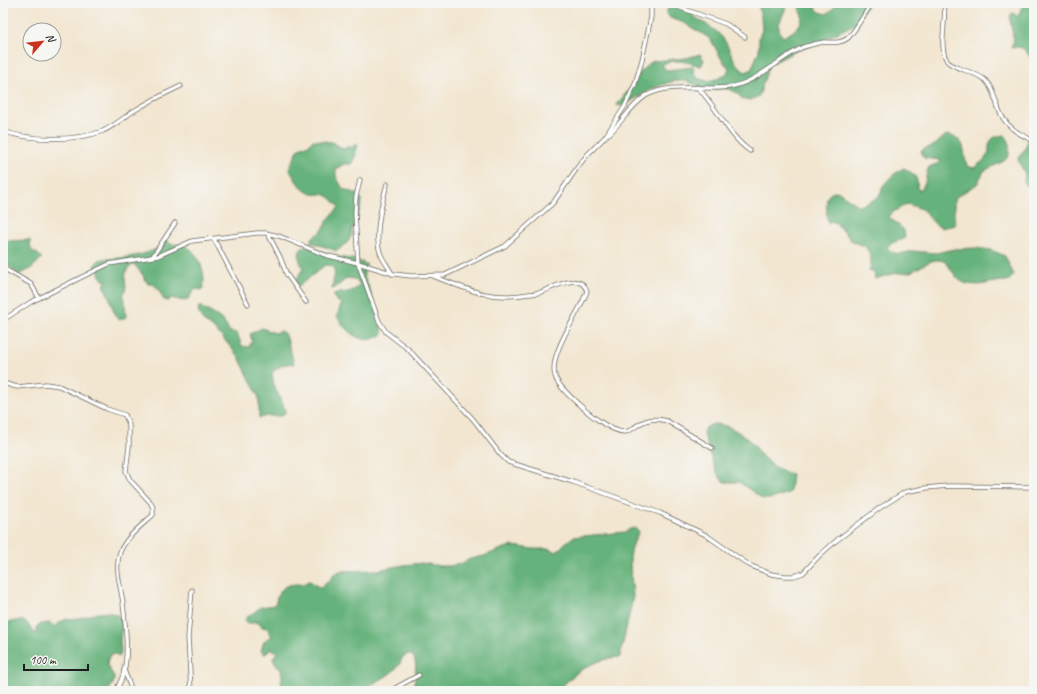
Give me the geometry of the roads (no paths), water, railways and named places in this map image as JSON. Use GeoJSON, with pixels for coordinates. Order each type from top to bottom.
{"type":"FeatureCollection","features":[{"type":"Feature","properties":{"kind":"main road"},"geometry":{"type":"LineString","coordinates":[[3,522],[3,542]]}},
{"type":"Feature","properties":{"kind":"street"},"geometry":{"type":"LineString","coordinates":[[605,137],[625,106],[635,84],[642,60],[651,3]]}},
{"type":"Feature","properties":{"kind":"street"},"geometry":{"type":"LineString","coordinates":[[667,3],[726,24],[744,38]]}},
{"type":"Feature","properties":{"kind":"street"},"geometry":{"type":"LineString","coordinates":[[3,320],[39,298],[109,264],[153,256],[192,242],[257,233],[279,236],[325,255],[358,263],[392,274],[412,276],[445,275],[505,246],[515,238],[553,203],[587,155],[615,128],[640,100],[647,95],[658,90],[741,85],[796,51],[807,46],[824,42],[842,41],[850,36],[872,3]]}},
{"type":"Feature","properties":{"kind":"street"},"geometry":{"type":"LineString","coordinates":[[944,3],[944,47],[947,61],[977,74],[984,79],[994,93],[1001,116],[1009,127],[1016,133],[1034,141]]}},
{"type":"Feature","properties":{"kind":"street"},"geometry":{"type":"LineString","coordinates":[[3,131],[42,138],[68,138],[92,135],[111,127],[150,101],[181,86]]}},
{"type":"Feature","properties":{"kind":"street"},"geometry":{"type":"LineString","coordinates":[[697,87],[707,97],[737,141],[750,151]]}},
{"type":"Feature","properties":{"kind":"street"},"geometry":{"type":"LineString","coordinates":[[360,180],[356,197],[355,214],[358,263],[379,321],[383,328],[408,349],[473,419],[504,459],[508,462],[574,482],[676,520],[706,535],[749,565],[771,574],[794,576],[808,570],[820,554],[857,524],[893,499],[910,490],[948,486],[1034,487]]}},
{"type":"Feature","properties":{"kind":"street"},"geometry":{"type":"LineString","coordinates":[[387,184],[381,208],[378,246],[392,274]]}},
{"type":"Feature","properties":{"kind":"street"},"geometry":{"type":"LineString","coordinates":[[153,256],[175,223]]}},
{"type":"Feature","properties":{"kind":"street"},"geometry":{"type":"LineString","coordinates":[[268,234],[280,256],[287,275],[306,302]]}},
{"type":"Feature","properties":{"kind":"street"},"geometry":{"type":"LineString","coordinates":[[214,239],[248,304]]}},
{"type":"Feature","properties":{"kind":"street"},"geometry":{"type":"LineString","coordinates":[[3,268],[31,284],[39,298]]}},
{"type":"Feature","properties":{"kind":"street"},"geometry":{"type":"LineString","coordinates":[[432,276],[477,292],[493,296],[508,297],[540,292],[571,282],[581,282],[587,291],[557,353],[554,368],[557,380],[575,401],[599,422],[620,431],[627,432],[646,421],[661,419],[667,421],[712,448]]}},
{"type":"Feature","properties":{"kind":"street"},"geometry":{"type":"LineString","coordinates":[[3,383],[17,387],[46,384],[58,386],[107,409],[122,414],[127,418],[129,424],[129,447],[126,470],[130,480],[150,503],[153,515],[129,538],[121,550],[118,559],[118,573],[123,603],[126,640],[124,670],[116,691]]}},
{"type":"Feature","properties":{"kind":"street"},"geometry":{"type":"LineString","coordinates":[[191,691],[188,637],[192,590]]}},
{"type":"Feature","properties":{"kind":"street"},"geometry":{"type":"LineString","coordinates":[[124,670],[132,691]]}},
{"type":"Feature","properties":{"kind":"street"},"geometry":{"type":"LineString","coordinates":[[390,691],[419,675]]}}]}
